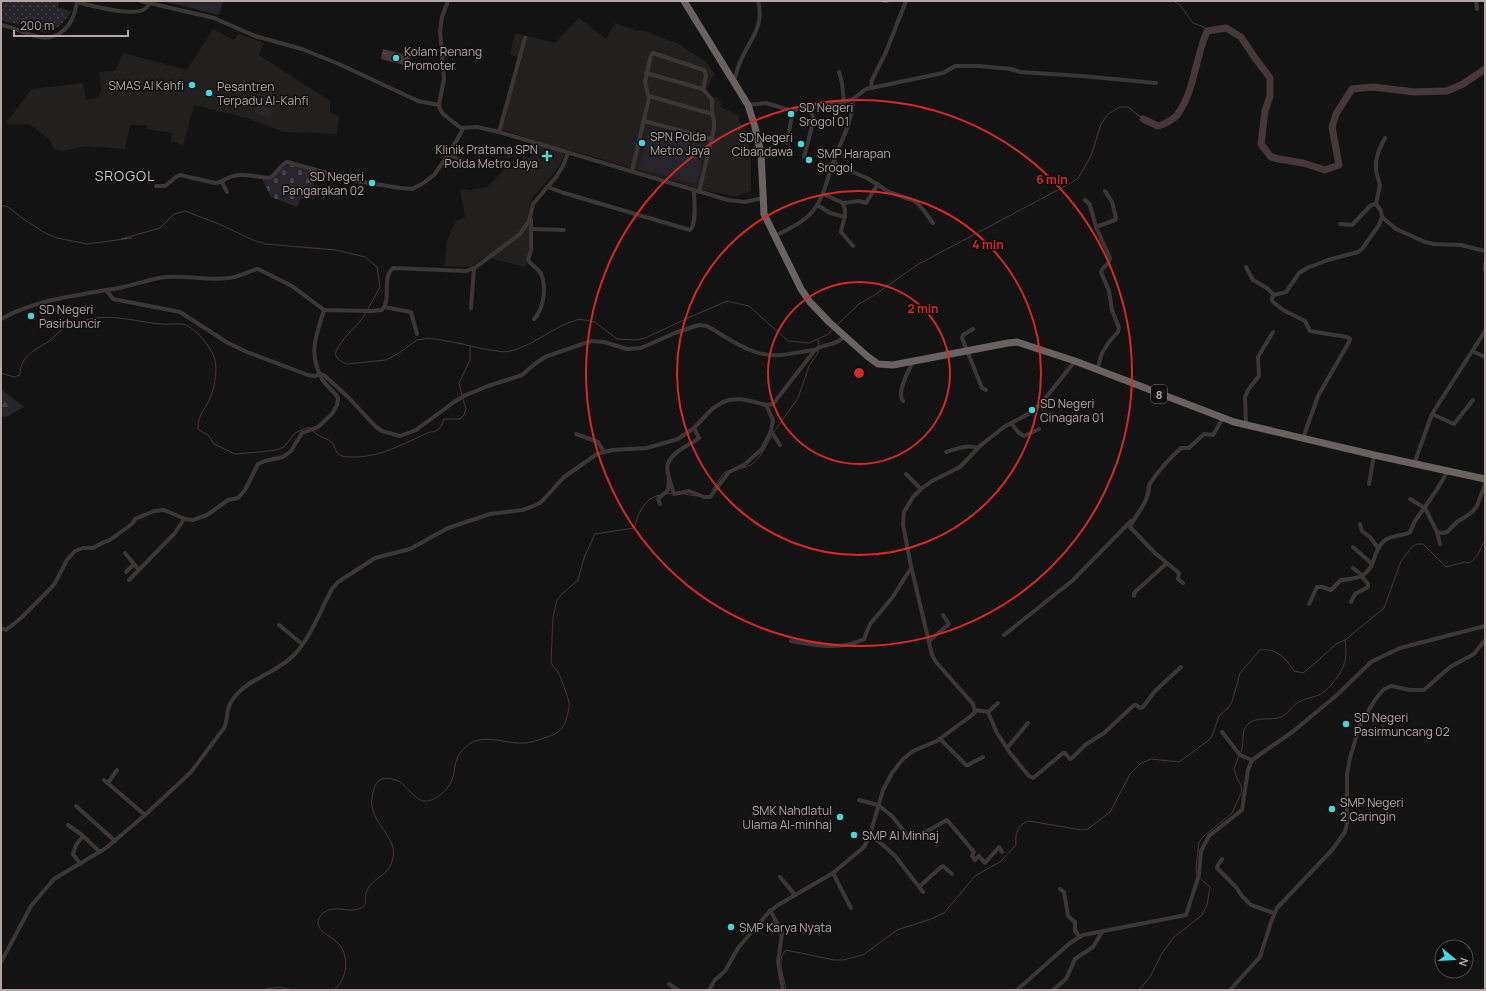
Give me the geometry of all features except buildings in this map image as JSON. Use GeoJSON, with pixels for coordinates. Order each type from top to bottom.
{"type":"FeatureCollection","features":[{"type":"Feature","properties":{"kind":"highway","name":"8"},"geometry":{"type":"LineString","coordinates":[[684,1],[748,105],[756,127],[761,153],[764,214],[803,292],[830,322],[867,356],[878,364],[893,365],[913,362],[1017,342],[1075,361],[1223,418],[1246,425],[1447,472],[1485,479]]}},
{"type":"Feature","properties":{"kind":"street"},"geometry":{"type":"LineString","coordinates":[[1,25],[39,37],[52,38],[64,31],[71,23],[75,15],[77,1],[119,11],[134,12],[145,9],[150,3]]}},
{"type":"Feature","properties":{"kind":"street"},"geometry":{"type":"LineString","coordinates":[[141,1],[214,18],[255,36],[302,49],[418,101],[439,105]]}},
{"type":"Feature","properties":{"kind":"street"},"geometry":{"type":"LineString","coordinates":[[448,1],[442,17],[440,32],[444,80],[439,105],[443,114],[463,129],[477,127],[499,132],[734,202],[745,202],[763,198]]}},
{"type":"Feature","properties":{"kind":"street"},"geometry":{"type":"LineString","coordinates":[[734,81],[740,60],[758,27],[760,14],[758,1]]}},
{"type":"Feature","properties":{"kind":"street"},"geometry":{"type":"LineString","coordinates":[[871,88],[872,80],[886,52],[906,1]]}},
{"type":"Feature","properties":{"kind":"street"},"geometry":{"type":"LineString","coordinates":[[1476,1],[1478,9]]}},
{"type":"Feature","properties":{"kind":"street"},"geometry":{"type":"LineString","coordinates":[[499,132],[525,38]]}},
{"type":"Feature","properties":{"kind":"street"},"geometry":{"type":"LineString","coordinates":[[632,171],[649,96],[646,88],[646,73],[653,53],[704,70],[706,75],[703,90]]}},
{"type":"Feature","properties":{"kind":"street"},"geometry":{"type":"LineString","coordinates":[[748,105],[766,102],[793,110],[844,102],[853,99],[863,91],[871,88],[943,73],[952,66],[973,65],[1011,69],[1020,72],[1156,83]]}},
{"type":"Feature","properties":{"kind":"street"},"geometry":{"type":"LineString","coordinates":[[839,72],[844,102]]}},
{"type":"Feature","properties":{"kind":"street"},"geometry":{"type":"LineString","coordinates":[[646,73],[703,90],[712,100],[712,114],[715,126],[699,192]]}},
{"type":"Feature","properties":{"kind":"street"},"geometry":{"type":"LineString","coordinates":[[649,96],[712,114]]}},
{"type":"Feature","properties":{"kind":"street"},"geometry":{"type":"LineString","coordinates":[[774,236],[790,229],[805,219],[817,205],[823,194],[852,112],[853,99]]}},
{"type":"Feature","properties":{"kind":"street"},"geometry":{"type":"LineString","coordinates":[[804,157],[814,118],[809,108]]}},
{"type":"Feature","properties":{"kind":"street"},"geometry":{"type":"LineString","coordinates":[[787,143],[793,110]]}},
{"type":"Feature","properties":{"kind":"street"},"geometry":{"type":"LineString","coordinates":[[644,121],[712,140]]}},
{"type":"Feature","properties":{"kind":"street"},"geometry":{"type":"LineString","coordinates":[[156,186],[165,186],[180,175],[215,183],[222,182],[230,177],[238,175],[271,177],[281,165],[287,162],[356,181],[412,189],[434,175],[449,154],[463,129]]}},
{"type":"Feature","properties":{"kind":"street"},"geometry":{"type":"LineString","coordinates":[[1274,295],[1284,293],[1288,290],[1299,273],[1307,268],[1328,260],[1358,252],[1362,249],[1379,225],[1382,218],[1381,211],[1376,204],[1380,185],[1376,171],[1376,161],[1379,150],[1385,138]]}},
{"type":"Feature","properties":{"kind":"street"},"geometry":{"type":"LineString","coordinates":[[1,318],[51,300],[166,277],[204,279],[228,278],[258,269],[292,286],[324,310],[379,311],[384,307],[388,276],[393,268],[466,271],[474,268],[520,234],[529,221],[533,204],[560,172],[568,153]]}},
{"type":"Feature","properties":{"kind":"street"},"geometry":{"type":"LineString","coordinates":[[449,154],[470,166]]}},
{"type":"Feature","properties":{"kind":"street"},"geometry":{"type":"LineString","coordinates":[[833,163],[878,184],[889,192],[912,200],[918,204],[933,223]]}},
{"type":"Feature","properties":{"kind":"street"},"geometry":{"type":"LineString","coordinates":[[222,182],[227,192]]}},
{"type":"Feature","properties":{"kind":"street"},"geometry":{"type":"LineString","coordinates":[[823,194],[843,203],[859,201],[867,203],[878,184]]}},
{"type":"Feature","properties":{"kind":"street"},"geometry":{"type":"LineString","coordinates":[[548,187],[690,230],[693,227],[694,222],[694,190]]}},
{"type":"Feature","properties":{"kind":"street"},"geometry":{"type":"LineString","coordinates":[[1096,227],[1115,220],[1116,218],[1112,202],[1105,191]]}},
{"type":"Feature","properties":{"kind":"street"},"geometry":{"type":"LineString","coordinates":[[1085,200],[1091,208],[1096,227],[1110,258],[1109,263],[1102,270],[1102,275],[1109,290],[1112,310],[1120,328],[1102,353],[1097,370]]}},
{"type":"Feature","properties":{"kind":"street"},"geometry":{"type":"LineString","coordinates":[[843,203],[845,217],[841,232],[853,246]]}},
{"type":"Feature","properties":{"kind":"street"},"geometry":{"type":"LineString","coordinates":[[1340,224],[1352,225],[1371,205],[1376,204]]}},
{"type":"Feature","properties":{"kind":"street"},"geometry":{"type":"LineString","coordinates":[[817,205],[830,213],[845,217]]}},
{"type":"Feature","properties":{"kind":"street"},"geometry":{"type":"LineString","coordinates":[[531,215],[531,250],[528,260],[539,271],[542,277],[544,296],[541,308],[534,319]]}},
{"type":"Feature","properties":{"kind":"street"},"geometry":{"type":"LineString","coordinates":[[1382,218],[1396,229],[1425,242],[1434,244],[1461,245],[1485,251]]}},
{"type":"Feature","properties":{"kind":"street"},"geometry":{"type":"LineString","coordinates":[[531,229],[564,230]]}},
{"type":"Feature","properties":{"kind":"street"},"geometry":{"type":"LineString","coordinates":[[1485,264],[1485,270]]}},
{"type":"Feature","properties":{"kind":"street"},"geometry":{"type":"LineString","coordinates":[[1246,267],[1253,280],[1267,288],[1274,295]]}},
{"type":"Feature","properties":{"kind":"street"},"geometry":{"type":"LineString","coordinates":[[471,308],[474,268]]}},
{"type":"Feature","properties":{"kind":"street"},"geometry":{"type":"LineString","coordinates":[[106,290],[113,298],[180,312],[228,343],[247,352],[308,375],[315,376],[321,374],[348,397],[375,426],[382,431],[400,436],[416,430],[466,395],[522,375],[545,357],[591,341],[597,341],[627,349],[641,348],[698,324],[707,326],[746,348],[760,354],[780,355],[815,350]]}},
{"type":"Feature","properties":{"kind":"street"},"geometry":{"type":"LineString","coordinates":[[1274,295],[1272,299],[1276,304],[1289,314],[1305,321],[1310,331],[1347,337],[1350,339],[1350,342],[1318,396],[1303,438]]}},
{"type":"Feature","properties":{"kind":"street"},"geometry":{"type":"LineString","coordinates":[[384,307],[411,312],[417,334]]}},
{"type":"Feature","properties":{"kind":"street"},"geometry":{"type":"LineString","coordinates":[[1,628],[6,630],[21,618],[40,599],[55,583],[67,560],[75,551],[83,548],[93,548],[110,540],[132,524],[135,519],[158,510],[167,511],[184,519],[193,520],[203,517],[226,501],[240,497],[258,464],[264,461],[279,458],[289,453],[293,449],[300,435],[305,431],[318,427],[332,414],[337,405],[338,398],[322,379],[317,365],[314,347],[324,310]]}},
{"type":"Feature","properties":{"kind":"street"},"geometry":{"type":"LineString","coordinates":[[973,329],[962,336],[982,388],[986,390]]}},
{"type":"Feature","properties":{"kind":"street"},"geometry":{"type":"LineString","coordinates":[[1414,464],[1432,414],[1485,331]]}},
{"type":"Feature","properties":{"kind":"street"},"geometry":{"type":"LineString","coordinates":[[1246,425],[1246,393],[1259,376],[1258,358],[1273,332]]}},
{"type":"Feature","properties":{"kind":"street"},"geometry":{"type":"LineString","coordinates":[[1,962],[36,899],[54,879],[100,852],[145,815],[191,772],[227,723],[229,705],[235,696],[294,656],[335,585],[370,561],[381,556],[410,549],[441,531],[490,514],[522,510],[540,503],[564,477],[591,458],[604,452],[619,449],[659,446],[678,439],[694,428],[712,409],[723,402],[739,399],[751,400],[766,405],[773,404],[815,350],[821,346],[838,342],[844,335]]}},
{"type":"Feature","properties":{"kind":"street"},"geometry":{"type":"LineString","coordinates":[[1472,351],[1485,357]]}},
{"type":"Feature","properties":{"kind":"street"},"geometry":{"type":"LineString","coordinates":[[975,710],[973,704],[936,662],[932,655],[911,568],[902,520],[904,512],[909,503],[921,489],[932,481],[960,467],[978,448],[1004,427],[1028,416],[1037,408],[1075,361]]}},
{"type":"Feature","properties":{"kind":"street"},"geometry":{"type":"LineString","coordinates":[[903,400],[900,396],[901,391],[913,362]]}},
{"type":"Feature","properties":{"kind":"street"},"geometry":{"type":"LineString","coordinates":[[1432,414],[1454,424],[1473,400]]}},
{"type":"Feature","properties":{"kind":"street"},"geometry":{"type":"LineString","coordinates":[[694,428],[699,436],[698,439],[672,456],[667,463],[669,479],[674,494],[689,491],[704,497],[710,497],[729,472],[744,465],[762,449],[772,433],[774,420],[766,405]]}},
{"type":"Feature","properties":{"kind":"street"},"geometry":{"type":"LineString","coordinates":[[1004,635],[1072,581],[1134,517],[1144,504],[1149,492],[1148,485],[1162,466],[1168,462],[1181,448],[1189,448],[1204,434],[1213,435],[1223,418]]}},
{"type":"Feature","properties":{"kind":"street"},"geometry":{"type":"LineString","coordinates":[[1011,423],[1018,432],[1024,436],[1039,429]]}},
{"type":"Feature","properties":{"kind":"street"},"geometry":{"type":"LineString","coordinates":[[772,433],[780,445]]}},
{"type":"Feature","properties":{"kind":"street"},"geometry":{"type":"LineString","coordinates":[[576,434],[598,442],[604,452]]}},
{"type":"Feature","properties":{"kind":"street"},"geometry":{"type":"LineString","coordinates":[[946,452],[972,446],[978,448]]}},
{"type":"Feature","properties":{"kind":"street"},"geometry":{"type":"LineString","coordinates":[[1369,484],[1374,455]]}},
{"type":"Feature","properties":{"kind":"street"},"geometry":{"type":"LineString","coordinates":[[1309,604],[1317,586],[1331,590],[1341,580],[1349,580],[1362,576],[1372,564],[1378,548],[1385,540],[1393,536],[1408,534],[1447,472]]}},
{"type":"Feature","properties":{"kind":"street"},"geometry":{"type":"LineString","coordinates":[[906,474],[921,489]]}},
{"type":"Feature","properties":{"kind":"street"},"geometry":{"type":"LineString","coordinates":[[660,504],[658,499],[668,490],[669,479]]}},
{"type":"Feature","properties":{"kind":"street"},"geometry":{"type":"LineString","coordinates":[[1437,532],[1447,532],[1457,522],[1473,511],[1477,506],[1485,484]]}},
{"type":"Feature","properties":{"kind":"street"},"geometry":{"type":"LineString","coordinates":[[1410,499],[1425,508],[1437,532],[1440,544]]}},
{"type":"Feature","properties":{"kind":"street"},"geometry":{"type":"LineString","coordinates":[[1134,517],[1130,527],[1131,529],[1149,545],[1155,554],[1178,573],[1178,579],[1183,583]]}},
{"type":"Feature","properties":{"kind":"street"},"geometry":{"type":"LineString","coordinates":[[129,580],[175,533],[184,519]]}},
{"type":"Feature","properties":{"kind":"street"},"geometry":{"type":"LineString","coordinates":[[1360,524],[1362,531],[1370,537],[1378,548]]}},
{"type":"Feature","properties":{"kind":"street"},"geometry":{"type":"LineString","coordinates":[[1353,547],[1372,564]]}},
{"type":"Feature","properties":{"kind":"street"},"geometry":{"type":"LineString","coordinates":[[125,553],[139,570]]}},
{"type":"Feature","properties":{"kind":"street"},"geometry":{"type":"LineString","coordinates":[[1134,596],[1135,592],[1167,563]]}},
{"type":"Feature","properties":{"kind":"street"},"geometry":{"type":"LineString","coordinates":[[126,572],[134,564]]}},
{"type":"Feature","properties":{"kind":"street"},"geometry":{"type":"LineString","coordinates":[[791,641],[810,644],[847,646],[864,639],[870,624],[892,598],[911,568]]}},
{"type":"Feature","properties":{"kind":"street"},"geometry":{"type":"LineString","coordinates":[[1351,602],[1355,594],[1368,586],[1362,576],[1353,568]]}},
{"type":"Feature","properties":{"kind":"street"},"geometry":{"type":"LineString","coordinates":[[929,642],[949,624],[943,615]]}},
{"type":"Feature","properties":{"kind":"street"},"geometry":{"type":"LineString","coordinates":[[279,625],[302,644]]}},
{"type":"Feature","properties":{"kind":"street"},"geometry":{"type":"LineString","coordinates":[[1017,990],[1070,943],[1083,935],[1186,915],[1199,874],[1201,851],[1209,836],[1242,810],[1248,770],[1252,760],[1295,730],[1338,694],[1371,662],[1400,648],[1485,626]]}},
{"type":"Feature","properties":{"kind":"street"},"geometry":{"type":"LineString","coordinates":[[1230,990],[1260,957],[1274,913],[1279,906],[1332,850],[1345,832],[1347,823],[1348,769],[1352,751],[1361,721],[1379,694],[1390,686],[1410,690],[1424,690],[1450,667],[1474,654],[1485,640]]}},
{"type":"Feature","properties":{"kind":"street"},"geometry":{"type":"LineString","coordinates":[[988,712],[997,733],[1007,748],[1029,776],[1033,778],[1063,753],[1072,758],[1085,745],[1104,733],[1134,705],[1140,708],[1142,707],[1155,691],[1181,667]]}},
{"type":"Feature","properties":{"kind":"street"},"geometry":{"type":"LineString","coordinates":[[988,712],[998,703]]}},
{"type":"Feature","properties":{"kind":"street"},"geometry":{"type":"LineString","coordinates":[[975,710],[988,712]]}},
{"type":"Feature","properties":{"kind":"street"},"geometry":{"type":"LineString","coordinates":[[709,990],[715,980],[725,971],[738,948],[770,910],[833,873],[860,852],[870,835],[878,805],[886,784],[899,763],[913,751],[932,744],[940,739],[972,715],[975,710]]}},
{"type":"Feature","properties":{"kind":"street"},"geometry":{"type":"LineString","coordinates":[[1007,748],[1028,723]]}},
{"type":"Feature","properties":{"kind":"street"},"geometry":{"type":"LineString","coordinates":[[1222,732],[1240,755],[1252,760]]}},
{"type":"Feature","properties":{"kind":"street"},"geometry":{"type":"LineString","coordinates":[[940,739],[967,765],[983,757]]}},
{"type":"Feature","properties":{"kind":"street"},"geometry":{"type":"LineString","coordinates":[[117,770],[106,781],[145,815]]}},
{"type":"Feature","properties":{"kind":"street"},"geometry":{"type":"LineString","coordinates":[[859,800],[878,805],[892,816],[911,840],[947,820],[974,852],[972,856],[975,860],[979,856],[985,863],[998,847],[1002,852]]}},
{"type":"Feature","properties":{"kind":"street"},"geometry":{"type":"LineString","coordinates":[[76,806],[115,841]]}},
{"type":"Feature","properties":{"kind":"street"},"geometry":{"type":"LineString","coordinates":[[68,825],[83,836],[100,852]]}},
{"type":"Feature","properties":{"kind":"street"},"geometry":{"type":"LineString","coordinates":[[870,835],[889,850],[923,892]]}},
{"type":"Feature","properties":{"kind":"street"},"geometry":{"type":"LineString","coordinates":[[80,864],[73,854],[76,845],[83,836]]}},
{"type":"Feature","properties":{"kind":"street"},"geometry":{"type":"LineString","coordinates":[[1222,859],[1217,868],[1236,887],[1246,901],[1254,907],[1274,913]]}},
{"type":"Feature","properties":{"kind":"street"},"geometry":{"type":"LineString","coordinates":[[919,887],[943,866],[952,874]]}},
{"type":"Feature","properties":{"kind":"street"},"geometry":{"type":"LineString","coordinates":[[833,873],[851,908]]}},
{"type":"Feature","properties":{"kind":"street"},"geometry":{"type":"LineString","coordinates":[[780,877],[795,895]]}},
{"type":"Feature","properties":{"kind":"street"},"geometry":{"type":"LineString","coordinates":[[1060,889],[1064,892],[1068,916],[1075,922],[1075,931],[1080,937]]}},
{"type":"Feature","properties":{"kind":"street"},"geometry":{"type":"LineString","coordinates":[[770,910],[782,933],[778,962],[783,990]]}},
{"type":"Feature","properties":{"kind":"street"},"geometry":{"type":"LineString","coordinates":[[1053,990],[1066,979],[1075,959],[1093,947],[1102,932]]}},
{"type":"Feature","properties":{"kind":"street"},"geometry":{"type":"LineString","coordinates":[[669,984],[678,990]]}},
{"type":"Feature","properties":{"kind":"shaded area","name":"SPN Polda Metro Jaya"},"geometry":{"type":"Polygon","coordinates":[[[579,18],[606,39],[615,23],[637,31],[641,30],[677,43],[706,62],[715,74],[707,86],[707,91],[722,103],[720,107],[738,115],[739,122],[747,131],[751,159],[751,191],[736,196],[707,191],[567,149],[559,167],[533,197],[529,206],[528,219],[531,234],[526,267],[485,257],[472,266],[445,266],[447,241],[455,222],[465,217],[460,189],[471,190],[487,187],[514,160],[521,163],[523,157],[530,158],[537,141],[500,129],[520,58],[510,54],[515,33],[555,43],[579,18]]]}},
{"type":"Feature","properties":{"kind":"shaded area","name":"Pesantren Terpadu Al-Kahfi"},"geometry":{"type":"Polygon","coordinates":[[[213,29],[234,40],[239,34],[264,43],[259,55],[330,101],[330,112],[339,117],[337,134],[284,132],[250,119],[194,105],[183,145],[171,141],[172,133],[147,129],[146,125],[130,125],[125,149],[87,146],[62,151],[54,149],[49,139],[29,124],[7,125],[7,121],[32,89],[83,83],[86,100],[99,97],[101,89],[99,72],[115,71],[123,53],[187,70],[213,29]]]}},
{"type":"Feature","properties":{"kind":"green space"},"geometry":{"type":"Polygon","coordinates":[[[1,1],[59,1],[58,7],[71,12],[61,25],[46,33],[1,20],[1,1]]]}},
{"type":"Feature","properties":{"kind":"green space"},"geometry":{"type":"Polygon","coordinates":[[[166,1],[223,1],[219,15],[166,1]]]}},
{"type":"Feature","properties":{"kind":"green space"},"geometry":{"type":"Polygon","coordinates":[[[258,104],[273,109],[270,118],[254,113],[258,104]]]}},
{"type":"Feature","properties":{"kind":"green space"},"geometry":{"type":"Polygon","coordinates":[[[649,131],[706,146],[696,184],[639,169],[649,131]]]}},
{"type":"Feature","properties":{"kind":"green space"},"geometry":{"type":"Polygon","coordinates":[[[291,165],[304,167],[317,173],[310,199],[301,198],[297,207],[271,197],[263,181],[263,179],[273,177],[281,166],[291,165]]]}},
{"type":"Feature","properties":{"kind":"green space"},"geometry":{"type":"Polygon","coordinates":[[[1,389],[24,407],[6,417],[1,416],[1,389]]]}},
{"type":"Feature","properties":{"kind":"water","name":"Kolam Renang Promoter"},"geometry":{"type":"Polygon","coordinates":[[[383,49],[410,56],[408,66],[381,59],[383,49]]]}},
{"type":"Feature","properties":{"kind":"waterway"},"geometry":{"type":"LineString","coordinates":[[1173,1],[1180,5],[1193,23],[1204,27],[1207,31]]}},
{"type":"Feature","properties":{"kind":"waterway"},"geometry":{"type":"LineString","coordinates":[[1143,119],[1158,126],[1168,122],[1177,115],[1183,106],[1191,87],[1202,44],[1207,31],[1226,28],[1241,37],[1270,78],[1270,96],[1265,111],[1261,144],[1271,157],[1303,163],[1325,170],[1339,165],[1332,127],[1336,114],[1352,89],[1373,87],[1414,92],[1447,91],[1463,84],[1485,69]]}},
{"type":"Feature","properties":{"kind":"waterway"},"geometry":{"type":"LineString","coordinates":[[837,325],[859,304],[917,265],[1078,178],[1091,156],[1101,124],[1108,114],[1120,107],[1128,107],[1143,119]]}},
{"type":"Feature","properties":{"kind":"waterway"},"geometry":{"type":"LineString","coordinates":[[1,205],[8,207],[45,233],[57,238],[87,244],[132,238],[121,239],[160,228],[174,214],[185,211],[219,224],[253,240],[266,244],[336,250],[365,257],[377,267],[380,287],[368,309]]}},
{"type":"Feature","properties":{"kind":"waterway"},"geometry":{"type":"LineString","coordinates":[[366,313],[341,343],[335,354],[339,359],[347,364],[386,360],[417,340],[429,338],[504,352],[515,350],[563,325],[579,319],[595,322],[617,339],[636,340],[645,338],[727,301],[749,306],[788,341],[809,343],[827,335],[832,330]]}},
{"type":"Feature","properties":{"kind":"waterway"},"geometry":{"type":"LineString","coordinates":[[1,373],[14,377],[20,375],[25,358],[29,354],[64,328],[75,326],[86,320],[104,317],[161,324],[182,324],[188,326],[196,332],[210,348],[214,357],[216,371],[214,387],[198,424],[198,429],[209,436],[214,444],[235,454],[276,450],[284,447],[295,433],[309,427],[311,429]]}},
{"type":"Feature","properties":{"kind":"waterway"},"geometry":{"type":"LineString","coordinates":[[818,340],[819,346]]}},
{"type":"Feature","properties":{"kind":"waterway"},"geometry":{"type":"LineString","coordinates":[[462,396],[459,383],[470,360],[470,346]]}},
{"type":"Feature","properties":{"kind":"waterway"},"geometry":{"type":"LineString","coordinates":[[774,432],[798,398],[809,366],[818,353],[818,349]]}},
{"type":"Feature","properties":{"kind":"waterway"},"geometry":{"type":"LineString","coordinates":[[313,431],[317,435],[331,442],[339,455],[345,457],[362,457],[372,455],[392,449],[430,432],[436,431],[441,427],[444,419],[460,419],[464,415],[466,409],[463,399]]}},
{"type":"Feature","properties":{"kind":"waterway"},"geometry":{"type":"LineString","coordinates":[[742,468],[748,467],[756,460],[772,436]]}},
{"type":"Feature","properties":{"kind":"waterway"},"geometry":{"type":"LineString","coordinates":[[712,490],[724,473],[728,471]]}},
{"type":"Feature","properties":{"kind":"waterway"},"geometry":{"type":"LineString","coordinates":[[666,494],[673,493]]}},
{"type":"Feature","properties":{"kind":"waterway"},"geometry":{"type":"LineString","coordinates":[[684,494],[697,496]]}},
{"type":"Feature","properties":{"kind":"waterway"},"geometry":{"type":"LineString","coordinates":[[334,990],[342,980],[346,968],[345,955],[339,944],[321,930],[318,923],[320,916],[327,910],[354,910],[364,906],[368,888],[386,872],[391,864],[394,854],[389,837],[378,822],[374,813],[372,804],[373,791],[376,784],[380,780],[384,779],[397,780],[420,800],[432,800],[440,796],[449,786],[458,756],[472,742],[485,739],[518,743],[530,742],[552,735],[561,730],[565,724],[569,709],[569,702],[560,676],[551,662],[553,617],[557,600],[578,580],[584,558],[595,534],[634,528],[639,513],[645,504],[653,497],[659,495]]}},
{"type":"Feature","properties":{"kind":"waterway"},"geometry":{"type":"LineString","coordinates":[[786,990],[781,964],[781,959],[786,950],[834,960],[843,960],[863,955],[897,930],[931,919],[944,913],[975,876],[1000,862],[1016,845],[1016,837],[1019,827],[1025,822],[1029,821],[1082,830],[1088,829],[1110,812],[1130,774],[1140,764],[1151,759],[1179,762],[1209,740],[1212,736],[1219,716],[1232,702],[1240,673],[1260,650],[1276,652],[1288,662],[1294,671],[1303,673],[1336,644],[1345,640],[1384,608],[1401,561],[1413,546],[1423,544],[1446,567],[1465,562],[1469,563],[1477,555],[1485,540]]}},
{"type":"Feature","properties":{"kind":"waterway"},"geometry":{"type":"LineString","coordinates":[[1241,752],[1243,745],[1243,734],[1248,724],[1259,719],[1277,718],[1283,716],[1297,703],[1321,694],[1331,685],[1344,664],[1346,654],[1345,640]]}},
{"type":"Feature","properties":{"kind":"waterway"},"geometry":{"type":"LineString","coordinates":[[1197,876],[1196,868],[1199,842],[1204,836],[1232,813],[1242,791],[1234,769],[1239,755]]}},
{"type":"Feature","properties":{"kind":"waterway"},"geometry":{"type":"LineString","coordinates":[[1139,990],[1150,977],[1161,955],[1173,938],[1202,915],[1207,905],[1210,887],[1200,878]]}},
{"type":"Feature","properties":{"kind":"waterway"},"geometry":{"type":"LineString","coordinates":[[260,990],[279,987],[292,990]]}},
{"type":"Feature","properties":{"kind":"place","name":"Kolam Renang Promoter"},"geometry":{"type":"Point","coordinates":[396,58]}},
{"type":"Feature","properties":{"kind":"place","name":"SMAS Al Kahfi"},"geometry":{"type":"Point","coordinates":[192,85]}},
{"type":"Feature","properties":{"kind":"place","name":"Pesantren Terpadu Al-Kahfi"},"geometry":{"type":"Point","coordinates":[209,93]}},
{"type":"Feature","properties":{"kind":"place","name":"SD Negeri Srogol 01"},"geometry":{"type":"Point","coordinates":[791,114]}},
{"type":"Feature","properties":{"kind":"place","name":"SPN Polda Metro Jaya"},"geometry":{"type":"Point","coordinates":[642,143]}},
{"type":"Feature","properties":{"kind":"place","name":"SD Negeri Cibandawa"},"geometry":{"type":"Point","coordinates":[801,144]}},
{"type":"Feature","properties":{"kind":"place","name":"Klinik Pratama SPN Polda Metro Jaya"},"geometry":{"type":"Point","coordinates":[547,156]}},
{"type":"Feature","properties":{"kind":"place","name":"SMP Harapan Srogol"},"geometry":{"type":"Point","coordinates":[809,160]}},
{"type":"Feature","properties":{"kind":"place","name":"SD Negeri Pangarakan 02"},"geometry":{"type":"Point","coordinates":[372,183]}},
{"type":"Feature","properties":{"kind":"place","name":"SD Negeri Pasirbuncir"},"geometry":{"type":"Point","coordinates":[31,316]}},
{"type":"Feature","properties":{"kind":"place","name":"SD Negeri Cinagara 01"},"geometry":{"type":"Point","coordinates":[1032,410]}},
{"type":"Feature","properties":{"kind":"place","name":"SD Negeri Pasirmuncang 02"},"geometry":{"type":"Point","coordinates":[1346,724]}},
{"type":"Feature","properties":{"kind":"place","name":"SMP Negeri 2 Caringin"},"geometry":{"type":"Point","coordinates":[1332,809]}},
{"type":"Feature","properties":{"kind":"place","name":"SMK Nahdlatul Ulama Al-minhaj"},"geometry":{"type":"Point","coordinates":[840,817]}},
{"type":"Feature","properties":{"kind":"place","name":"SMP Al Minhaj"},"geometry":{"type":"Point","coordinates":[854,835]}},
{"type":"Feature","properties":{"kind":"place","name":"SMP Karya Nyata"},"geometry":{"type":"Point","coordinates":[731,927]}},
{"type":"Feature","properties":{"kind":"district","name":"SROGOL"},"geometry":{"type":"Point","coordinates":[125,175]}}]}
